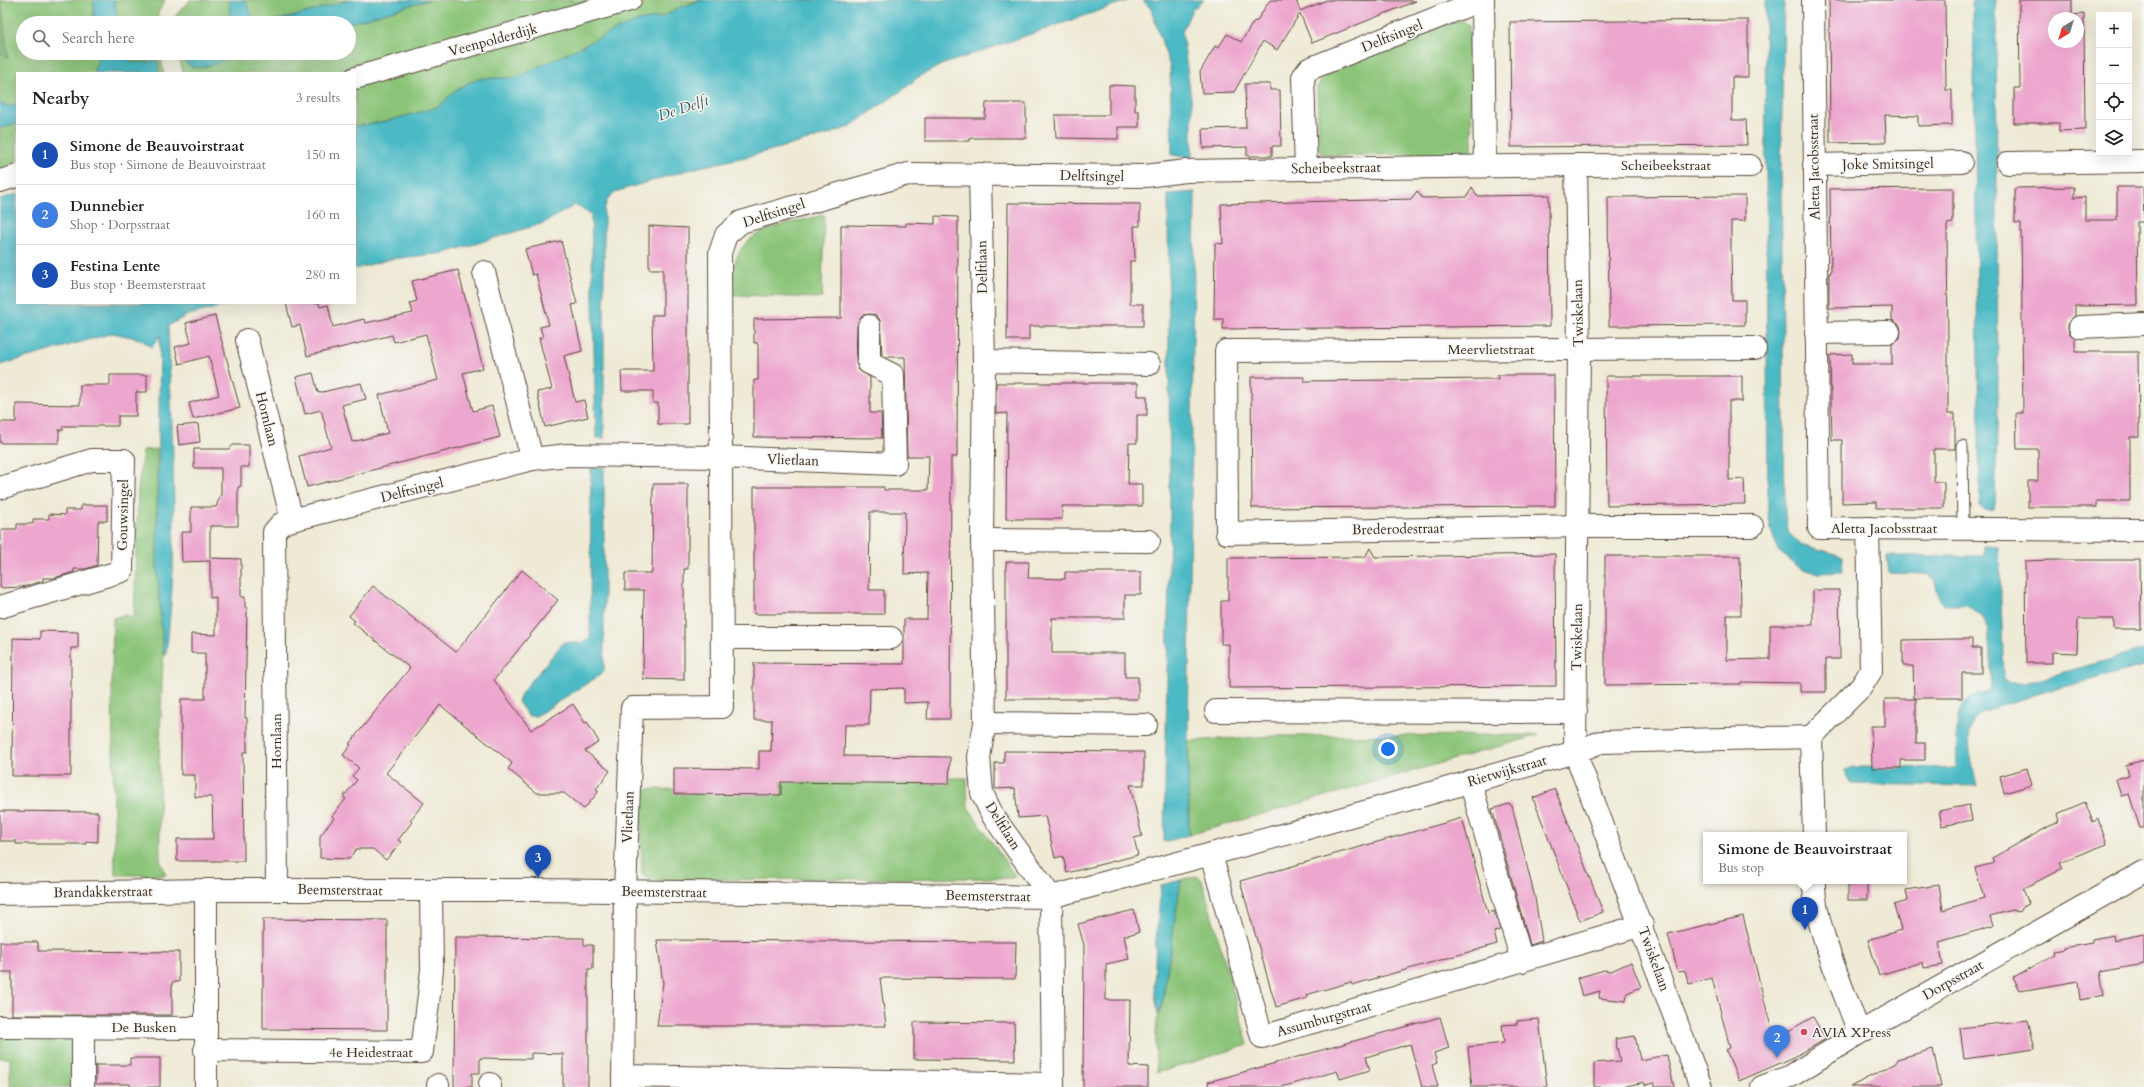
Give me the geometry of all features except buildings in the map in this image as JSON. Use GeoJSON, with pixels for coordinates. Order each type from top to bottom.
{"type":"FeatureCollection","features":[{"type":"Feature","properties":{"kind":"street","name":"Veenpolderdijk"},"geometry":{"type":"LineString","coordinates":[[356,78],[630,0]]}},
{"type":"Feature","properties":{"kind":"street"},"geometry":{"type":"LineString","coordinates":[[1482,0],[1485,166]]}},
{"type":"Feature","properties":{"kind":"street","name":"Delftsingel"},"geometry":{"type":"LineString","coordinates":[[1306,169],[1303,77],[1309,69],[1482,0]]}},
{"type":"Feature","properties":{"kind":"street","name":"Aletta Jacobsstraat"},"geometry":{"type":"LineString","coordinates":[[1813,0],[1818,528],[2144,530]]}},
{"type":"Feature","properties":{"kind":"street"},"geometry":{"type":"LineString","coordinates":[[2008,163],[2144,161]]}},
{"type":"Feature","properties":{"kind":"street","name":"Joke Smitsingel"},"geometry":{"type":"LineString","coordinates":[[1814,165],[1961,162]]}},
{"type":"Feature","properties":{"kind":"street","name":"Scheibeekstraat"},"geometry":{"type":"LineString","coordinates":[[1186,171],[1576,165],[1750,166]]}},
{"type":"Feature","properties":{"kind":"street","name":"Twiskelaan"},"geometry":{"type":"LineString","coordinates":[[1576,165],[1579,349],[1575,752],[1642,925],[1701,1087]]}},
{"type":"Feature","properties":{"kind":"street","name":"Delftsingel"},"geometry":{"type":"LineString","coordinates":[[292,520],[532,459],[568,455],[721,457],[720,254],[726,235],[741,222],[908,174],[1144,176],[1186,171]]}},
{"type":"Feature","properties":{"kind":"street","name":"Delftlaan"},"geometry":{"type":"LineString","coordinates":[[980,174],[984,361],[982,540],[984,723],[979,757],[982,793],[993,816],[1051,897]]}},
{"type":"Feature","properties":{"kind":"street"},"geometry":{"type":"LineString","coordinates":[[0,181],[16,176]]}},
{"type":"Feature","properties":{"kind":"street"},"geometry":{"type":"LineString","coordinates":[[484,272],[532,459]]}},
{"type":"Feature","properties":{"kind":"street"},"geometry":{"type":"LineString","coordinates":[[2080,327],[2144,324]]}},
{"type":"Feature","properties":{"kind":"street","name":"Vlietlaan"},"geometry":{"type":"LineString","coordinates":[[623,1082],[625,892],[632,708],[722,707],[723,638],[721,457],[895,464],[893,375],[869,363],[869,326]]}},
{"type":"Feature","properties":{"kind":"street"},"geometry":{"type":"LineString","coordinates":[[1816,333],[1889,332]]}},
{"type":"Feature","properties":{"kind":"street","name":"Hornlaan"},"geometry":{"type":"LineString","coordinates":[[247,340],[292,520],[281,524],[274,532],[277,889]]}},
{"type":"Feature","properties":{"kind":"street","name":"Meervlietstraat"},"geometry":{"type":"LineString","coordinates":[[1226,351],[1756,348]]}},
{"type":"Feature","properties":{"kind":"street","name":"Brederodestraat"},"geometry":{"type":"LineString","coordinates":[[1226,351],[1227,533],[1578,526],[1752,526]]}},
{"type":"Feature","properties":{"kind":"street"},"geometry":{"type":"LineString","coordinates":[[984,361],[1149,364]]}},
{"type":"Feature","properties":{"kind":"street","name":"Gouwsingel"},"geometry":{"type":"LineString","coordinates":[[0,488],[92,460],[124,460],[122,571],[0,607]]}},
{"type":"Feature","properties":{"kind":"street"},"geometry":{"type":"LineString","coordinates":[[1814,832],[1811,737],[1862,687],[1871,671],[1868,528]]}},
{"type":"Feature","properties":{"kind":"street"},"geometry":{"type":"LineString","coordinates":[[982,540],[1149,541]]}},
{"type":"Feature","properties":{"kind":"street"},"geometry":{"type":"LineString","coordinates":[[723,638],[891,638]]}},
{"type":"Feature","properties":{"kind":"street"},"geometry":{"type":"LineString","coordinates":[[1216,711],[1576,712]]}},
{"type":"Feature","properties":{"kind":"street"},"geometry":{"type":"LineString","coordinates":[[984,723],[1146,724]]}},
{"type":"Feature","properties":{"kind":"street","name":"Rietwijkstraat"},"geometry":{"type":"LineString","coordinates":[[1211,854],[1575,752],[1602,742],[1811,737]]}},
{"type":"Feature","properties":{"kind":"street"},"geometry":{"type":"LineString","coordinates":[[1470,781],[1522,961]]}},
{"type":"Feature","properties":{"kind":"street"},"geometry":{"type":"LineString","coordinates":[[623,1082],[1053,1086],[1051,897],[1211,854]]}},
{"type":"Feature","properties":{"kind":"street","name":"Assumburgstraat"},"geometry":{"type":"LineString","coordinates":[[1211,854],[1262,1037],[1642,925]]}},
{"type":"Feature","properties":{"kind":"street","name":"Dorpsstraat"},"geometry":{"type":"LineString","coordinates":[[1762,1087],[1791,1076],[1859,1033],[2144,872]]}},
{"type":"Feature","properties":{"kind":"street"},"geometry":{"type":"LineString","coordinates":[[1814,884],[1814,893],[1821,926],[1859,1033]]}},
{"type":"Feature","properties":{"kind":"street"},"geometry":{"type":"LineString","coordinates":[[206,1087],[206,890],[277,889]]}},
{"type":"Feature","properties":{"kind":"street","name":"Beemsterstraat"},"geometry":{"type":"LineString","coordinates":[[277,889],[431,891],[537,890],[1051,897]]}},
{"type":"Feature","properties":{"kind":"street","name":"Brandakkerstraat"},"geometry":{"type":"LineString","coordinates":[[0,894],[206,890]]}},
{"type":"Feature","properties":{"kind":"street","name":"4e Heidestraat"},"geometry":{"type":"LineString","coordinates":[[206,1050],[422,1052],[432,970],[431,891]]}},
{"type":"Feature","properties":{"kind":"street","name":"De Busken"},"geometry":{"type":"LineString","coordinates":[[0,1027],[206,1028]]}},
{"type":"Feature","properties":{"kind":"street"},"geometry":{"type":"LineString","coordinates":[[83,1027],[83,1087]]}},
{"type":"Feature","properties":{"kind":"lane"},"geometry":{"type":"LineString","coordinates":[[1962,446],[1963,528]]}},
{"type":"Feature","properties":{"kind":"green space"},"geometry":{"type":"Polygon","coordinates":[[[0,0],[94,0],[94,16],[16,16],[16,60],[98,60],[93,72],[16,72],[16,104],[10,107],[0,103],[0,0]]]}},
{"type":"Feature","properties":{"kind":"green space"},"geometry":{"type":"Polygon","coordinates":[[[1,0],[8,58],[0,52],[1,0]]]}},
{"type":"Feature","properties":{"kind":"green space"},"geometry":{"type":"Polygon","coordinates":[[[114,0],[165,0],[158,16],[117,16],[114,0]]]}},
{"type":"Feature","properties":{"kind":"green space"},"geometry":{"type":"Polygon","coordinates":[[[190,0],[230,0],[229,16],[176,15],[190,0]]]}},
{"type":"Feature","properties":{"kind":"green space"},"geometry":{"type":"Polygon","coordinates":[[[245,0],[350,0],[295,16],[252,16],[245,0]]]}},
{"type":"Feature","properties":{"kind":"green space"},"geometry":{"type":"Polygon","coordinates":[[[429,0],[595,0],[343,72],[183,72],[180,60],[186,60],[186,63],[201,68],[225,60],[356,60],[356,21],[429,0]]]}},
{"type":"Feature","properties":{"kind":"green space"},"geometry":{"type":"Polygon","coordinates":[[[657,0],[703,0],[683,6],[661,17],[639,21],[515,78],[484,78],[470,82],[455,91],[438,107],[384,122],[356,126],[356,87],[657,0]]]}},
{"type":"Feature","properties":{"kind":"green space"},"geometry":{"type":"Polygon","coordinates":[[[1457,21],[1464,21],[1469,26],[1472,147],[1470,153],[1330,156],[1322,154],[1319,149],[1317,88],[1327,73],[1457,21]]]}},
{"type":"Feature","properties":{"kind":"green space"},"geometry":{"type":"Polygon","coordinates":[[[128,60],[161,60],[164,72],[159,72],[158,61],[135,63],[128,60]]]}},
{"type":"Feature","properties":{"kind":"green space"},"geometry":{"type":"Polygon","coordinates":[[[16,123],[16,168],[0,173],[0,129],[16,123]]]}},
{"type":"Feature","properties":{"kind":"green space"},"geometry":{"type":"Polygon","coordinates":[[[824,215],[822,298],[734,295],[733,273],[737,256],[745,244],[757,235],[771,228],[824,215]]]}},
{"type":"Feature","properties":{"kind":"green space"},"geometry":{"type":"Polygon","coordinates":[[[157,449],[157,563],[163,654],[166,653],[163,660],[159,767],[160,860],[166,875],[115,875],[112,684],[113,618],[123,615],[134,617],[138,490],[143,450],[157,449]]]}},
{"type":"Feature","properties":{"kind":"green space"},"geometry":{"type":"Polygon","coordinates":[[[1539,735],[1189,835],[1188,741],[1272,736],[1539,735]]]}},
{"type":"Feature","properties":{"kind":"green space"},"geometry":{"type":"Polygon","coordinates":[[[782,778],[967,778],[968,807],[1015,876],[1012,878],[650,880],[642,873],[640,789],[781,790],[782,778]]]}},
{"type":"Feature","properties":{"kind":"green space"},"geometry":{"type":"Polygon","coordinates":[[[1196,876],[1202,880],[1248,1045],[1157,1073],[1156,1029],[1162,1004],[1181,880],[1196,876]]]}},
{"type":"Feature","properties":{"kind":"green space"},"geometry":{"type":"Polygon","coordinates":[[[0,1035],[72,1037],[76,1087],[10,1087],[10,1058],[0,1058],[0,1035]]]}},
{"type":"Feature","properties":{"kind":"water"},"geometry":{"type":"Polygon","coordinates":[[[94,0],[114,0],[117,16],[94,16],[94,0]]]}},
{"type":"Feature","properties":{"kind":"water"},"geometry":{"type":"Polygon","coordinates":[[[230,0],[245,0],[252,16],[229,16],[230,0]]]}},
{"type":"Feature","properties":{"kind":"water"},"geometry":{"type":"Polygon","coordinates":[[[350,0],[429,0],[356,21],[356,16],[295,16],[350,0]]]}},
{"type":"Feature","properties":{"kind":"water","name":"De Delft"},"geometry":{"type":"Polygon","coordinates":[[[703,0],[1130,0],[941,65],[917,78],[908,86],[849,127],[827,135],[750,156],[691,169],[618,191],[608,198],[604,210],[604,438],[596,438],[591,214],[575,205],[544,223],[445,253],[391,259],[356,269],[356,126],[384,122],[438,107],[455,91],[470,82],[483,78],[515,78],[620,28],[639,21],[662,17],[683,6],[703,0]]]}},
{"type":"Feature","properties":{"kind":"water"},"geometry":{"type":"Polygon","coordinates":[[[1143,0],[1204,0],[1192,10],[1182,31],[1192,106],[1192,158],[1172,155],[1170,67],[1151,9],[1143,0]]]}},
{"type":"Feature","properties":{"kind":"water"},"geometry":{"type":"Polygon","coordinates":[[[1765,0],[1784,0],[1781,165],[1785,515],[1789,533],[1800,544],[1843,556],[1842,572],[1817,573],[1800,568],[1778,551],[1770,527],[1768,511],[1765,0]]]}},
{"type":"Feature","properties":{"kind":"water"},"geometry":{"type":"Polygon","coordinates":[[[1973,0],[1996,0],[1998,400],[1995,503],[1994,509],[1985,510],[1980,506],[1973,0]]]}},
{"type":"Feature","properties":{"kind":"water"},"geometry":{"type":"Polygon","coordinates":[[[98,60],[128,60],[135,63],[158,61],[159,72],[93,72],[98,60]]]}},
{"type":"Feature","properties":{"kind":"water"},"geometry":{"type":"Polygon","coordinates":[[[186,60],[225,60],[201,68],[192,67],[186,63],[186,60]]]}},
{"type":"Feature","properties":{"kind":"water"},"geometry":{"type":"Polygon","coordinates":[[[0,103],[10,107],[16,104],[16,123],[0,129],[0,103]]]}},
{"type":"Feature","properties":{"kind":"water"},"geometry":{"type":"Polygon","coordinates":[[[1195,192],[1188,741],[1189,835],[1164,842],[1170,517],[1168,194],[1195,192]]]}},
{"type":"Feature","properties":{"kind":"water"},"geometry":{"type":"Polygon","coordinates":[[[16,194],[16,304],[232,304],[188,315],[168,326],[173,449],[174,531],[173,572],[166,653],[163,654],[157,563],[160,335],[152,347],[140,339],[113,333],[0,365],[0,199],[16,194]]]}},
{"type":"Feature","properties":{"kind":"water"},"geometry":{"type":"Polygon","coordinates":[[[604,467],[604,671],[536,716],[528,716],[518,702],[522,692],[564,642],[580,643],[590,639],[591,468],[604,467]]]}},
{"type":"Feature","properties":{"kind":"water"},"geometry":{"type":"Polygon","coordinates":[[[1984,546],[1999,547],[2004,680],[2011,683],[2025,683],[2144,650],[2144,666],[2044,692],[1981,712],[1975,718],[1969,736],[1971,757],[1977,786],[1852,784],[1847,778],[1845,770],[1854,767],[1956,768],[1958,720],[1963,704],[1968,699],[1989,692],[1992,684],[1988,629],[1981,616],[1967,605],[1944,605],[1940,600],[1934,578],[1927,574],[1889,573],[1887,556],[1984,556],[1984,546]]]}},
{"type":"Feature","properties":{"kind":"water"},"geometry":{"type":"Polygon","coordinates":[[[1181,880],[1162,1004],[1158,1014],[1154,987],[1156,940],[1161,885],[1181,880]]]}},
{"type":"Feature","properties":{"kind":"place","name":"Festina Lente"},"geometry":{"type":"Point","coordinates":[538,878]}},
{"type":"Feature","properties":{"kind":"place","name":"Simone de Beauvoirstraat"},"geometry":{"type":"Point","coordinates":[1805,930]}},
{"type":"Feature","properties":{"kind":"place","name":"AVIA XPress"},"geometry":{"type":"Point","coordinates":[1804,1032]}},
{"type":"Feature","properties":{"kind":"place","name":"Dunnebier"},"geometry":{"type":"Point","coordinates":[1777,1058]}}]}
